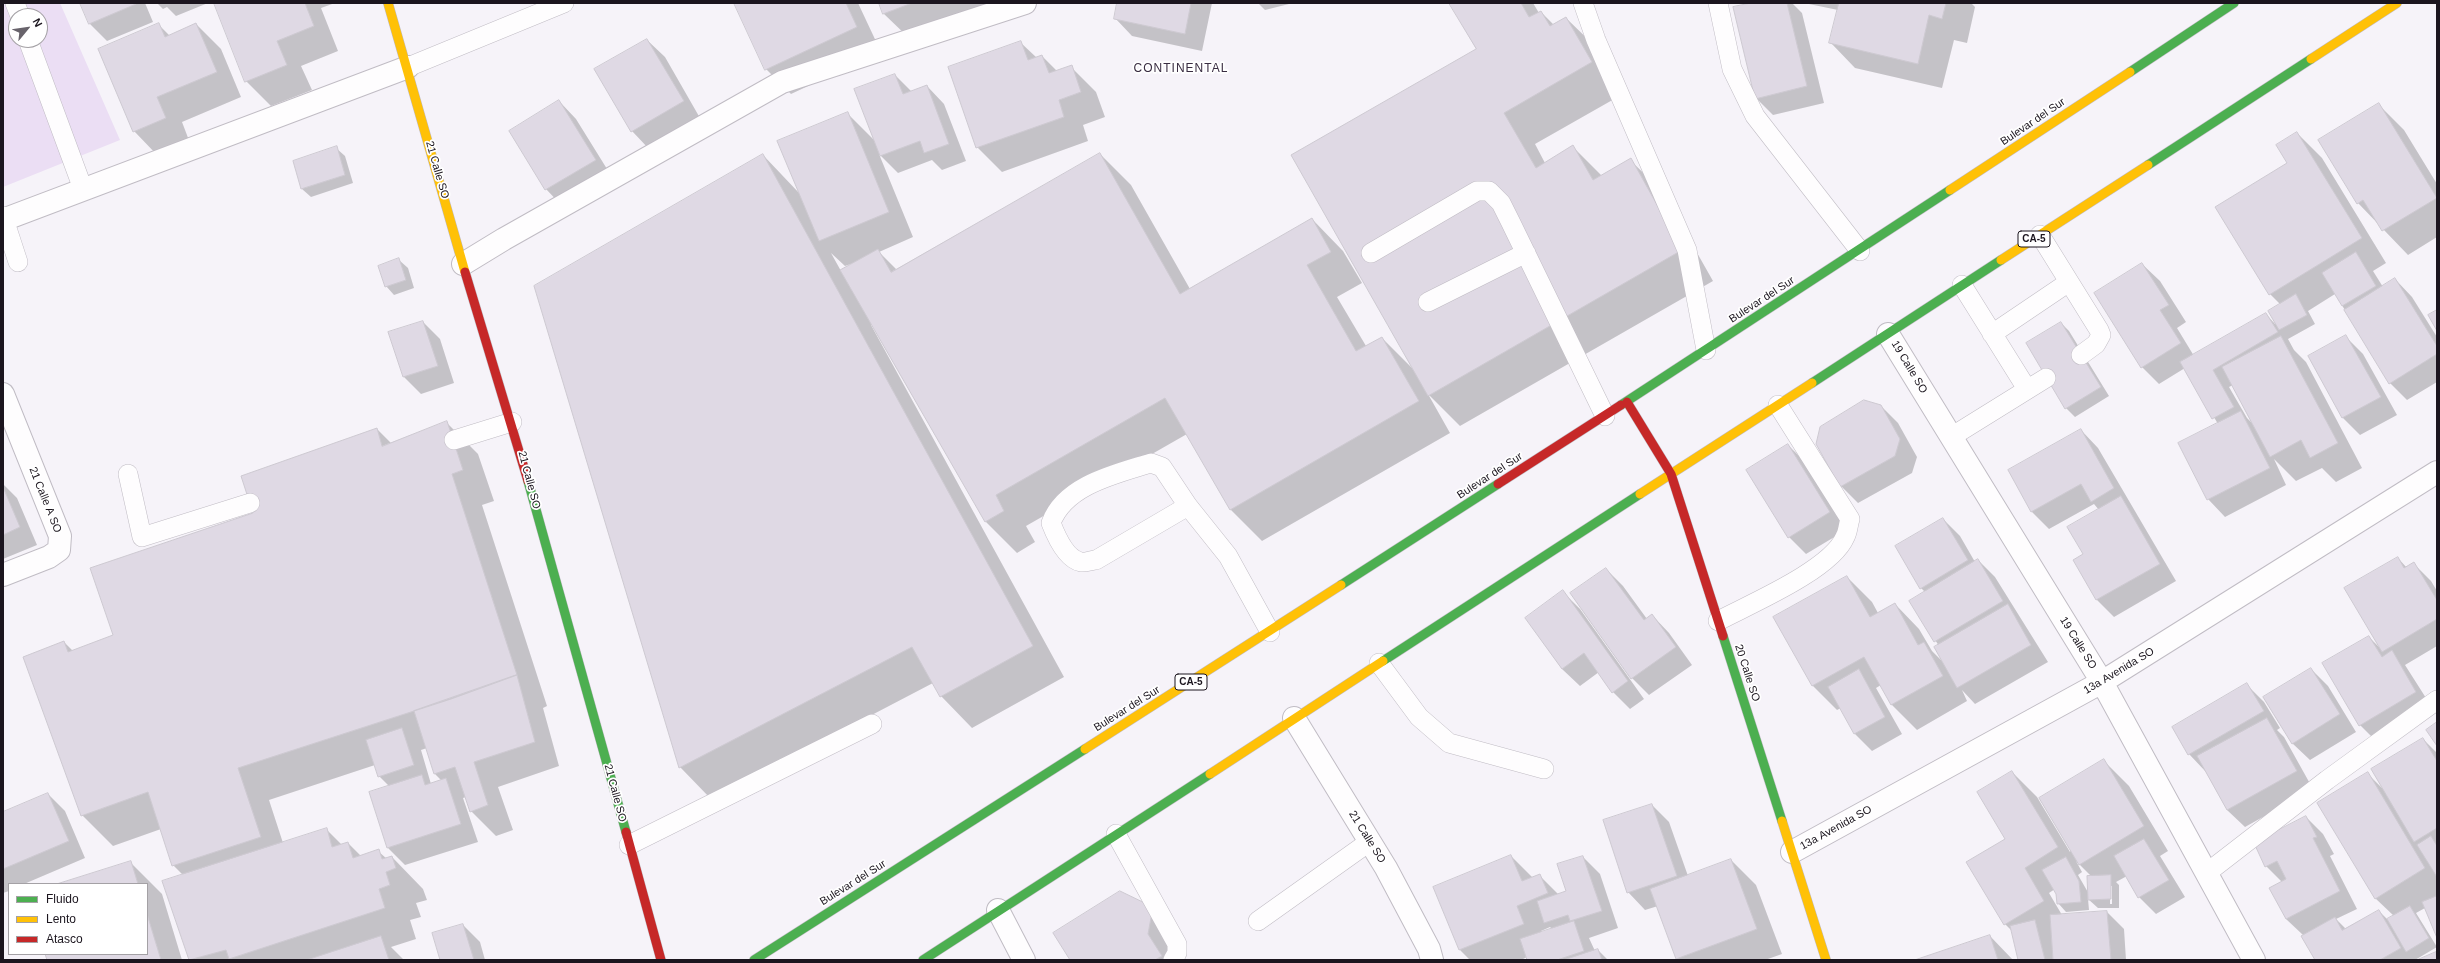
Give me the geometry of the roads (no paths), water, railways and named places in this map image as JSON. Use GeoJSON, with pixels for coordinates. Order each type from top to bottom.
{"type":"FeatureCollection","features":[{"type":"Feature","properties":{"kind":"main road","name":"21 Calle SO"},"geometry":{"type":"LineString","coordinates":[[388,3],[408,66],[463,264],[512,422],[661,960]]}},
{"type":"Feature","properties":{"kind":"main road","name":"Bulevar del Sur"},"geometry":{"type":"LineString","coordinates":[[754,960],[1270,632],[1627,402],[1860,251],[2234,3]]}},
{"type":"Feature","properties":{"kind":"main road","name":"CA-5"},"geometry":{"type":"LineString","coordinates":[[923,960],[2397,3]]}},
{"type":"Feature","properties":{"kind":"main road","name":"20 Calle SO"},"geometry":{"type":"LineString","coordinates":[[1627,402],[1671,474],[1826,960]]}},
{"type":"Feature","properties":{"kind":"street"},"geometry":{"type":"LineString","coordinates":[[463,264],[504,239],[782,82],[1025,3]]}},
{"type":"Feature","properties":{"kind":"street"},"geometry":{"type":"LineString","coordinates":[[4,218],[408,66]]}},
{"type":"Feature","properties":{"kind":"street","name":"19 Calle SO"},"geometry":{"type":"LineString","coordinates":[[1888,334],[2102,682],[2208,872],[2254,960]]}},
{"type":"Feature","properties":{"kind":"street","name":"21 Calle A SO"},"geometry":{"type":"LineString","coordinates":[[3,394],[60,536],[59,550],[49,557],[3,575]]}},
{"type":"Feature","properties":{"kind":"street","name":"13a Avenida SO"},"geometry":{"type":"LineString","coordinates":[[1792,852],[2102,682],[2437,472]]}},
{"type":"Feature","properties":{"kind":"street","name":"21 Calle SO"},"geometry":{"type":"LineString","coordinates":[[1294,718],[1369,842],[1425,942],[1432,960]]}},
{"type":"Feature","properties":{"kind":"street"},"geometry":{"type":"LineString","coordinates":[[998,910],[1024,960]]}},
{"type":"Feature","properties":{"kind":"lane"},"geometry":{"type":"LineString","coordinates":[[408,66],[564,3]]}},
{"type":"Feature","properties":{"kind":"lane"},"geometry":{"type":"LineString","coordinates":[[1583,3],[1687,250],[1706,350]]}},
{"type":"Feature","properties":{"kind":"lane"},"geometry":{"type":"LineString","coordinates":[[1718,3],[1732,69],[1755,116],[1860,251]]}},
{"type":"Feature","properties":{"kind":"lane"},"geometry":{"type":"LineString","coordinates":[[31,48],[82,189]]}},
{"type":"Feature","properties":{"kind":"lane"},"geometry":{"type":"LineString","coordinates":[[1371,253],[1478,191],[1490,191],[1501,203],[1605,416]]}},
{"type":"Feature","properties":{"kind":"lane"},"geometry":{"type":"LineString","coordinates":[[4,218],[18,262]]}},
{"type":"Feature","properties":{"kind":"lane"},"geometry":{"type":"LineString","coordinates":[[2040,235],[2101,335],[2096,344],[2081,354]]}},
{"type":"Feature","properties":{"kind":"lane"},"geometry":{"type":"LineString","coordinates":[[1428,302],[1526,253]]}},
{"type":"Feature","properties":{"kind":"lane"},"geometry":{"type":"LineString","coordinates":[[1992,334],[2069,282]]}},
{"type":"Feature","properties":{"kind":"lane"},"geometry":{"type":"LineString","coordinates":[[1962,286],[2027,389]]}},
{"type":"Feature","properties":{"kind":"lane"},"geometry":{"type":"LineString","coordinates":[[1951,437],[2046,378]]}},
{"type":"Feature","properties":{"kind":"lane"},"geometry":{"type":"LineString","coordinates":[[1718,621],[1818,566],[1834,553],[1845,537],[1850,519],[1778,405]]}},
{"type":"Feature","properties":{"kind":"lane"},"geometry":{"type":"LineString","coordinates":[[454,440],[512,422]]}},
{"type":"Feature","properties":{"kind":"lane"},"geometry":{"type":"LineString","coordinates":[[1188,506],[1096,560],[1081,562],[1072,557],[1056,536],[1051,523],[1054,515],[1068,497],[1109,476],[1151,463],[1162,467],[1188,506],[1228,556],[1270,632]]}},
{"type":"Feature","properties":{"kind":"lane"},"geometry":{"type":"LineString","coordinates":[[128,474],[142,537],[250,503]]}},
{"type":"Feature","properties":{"kind":"lane"},"geometry":{"type":"LineString","coordinates":[[1379,663],[1419,717],[1449,742],[1544,769]]}},
{"type":"Feature","properties":{"kind":"lane"},"geometry":{"type":"LineString","coordinates":[[2208,872],[2327,780],[2437,700]]}},
{"type":"Feature","properties":{"kind":"lane"},"geometry":{"type":"LineString","coordinates":[[630,845],[872,724]]}},
{"type":"Feature","properties":{"kind":"lane"},"geometry":{"type":"LineString","coordinates":[[1116,834],[1177,944],[1177,954],[1173,960]]}},
{"type":"Feature","properties":{"kind":"lane"},"geometry":{"type":"LineString","coordinates":[[1258,921],[1369,842]]}},
{"type":"Feature","properties":{"kind":"district","name":"CONTINENTAL"},"geometry":{"type":"Point","coordinates":[1181,69]}}]}
